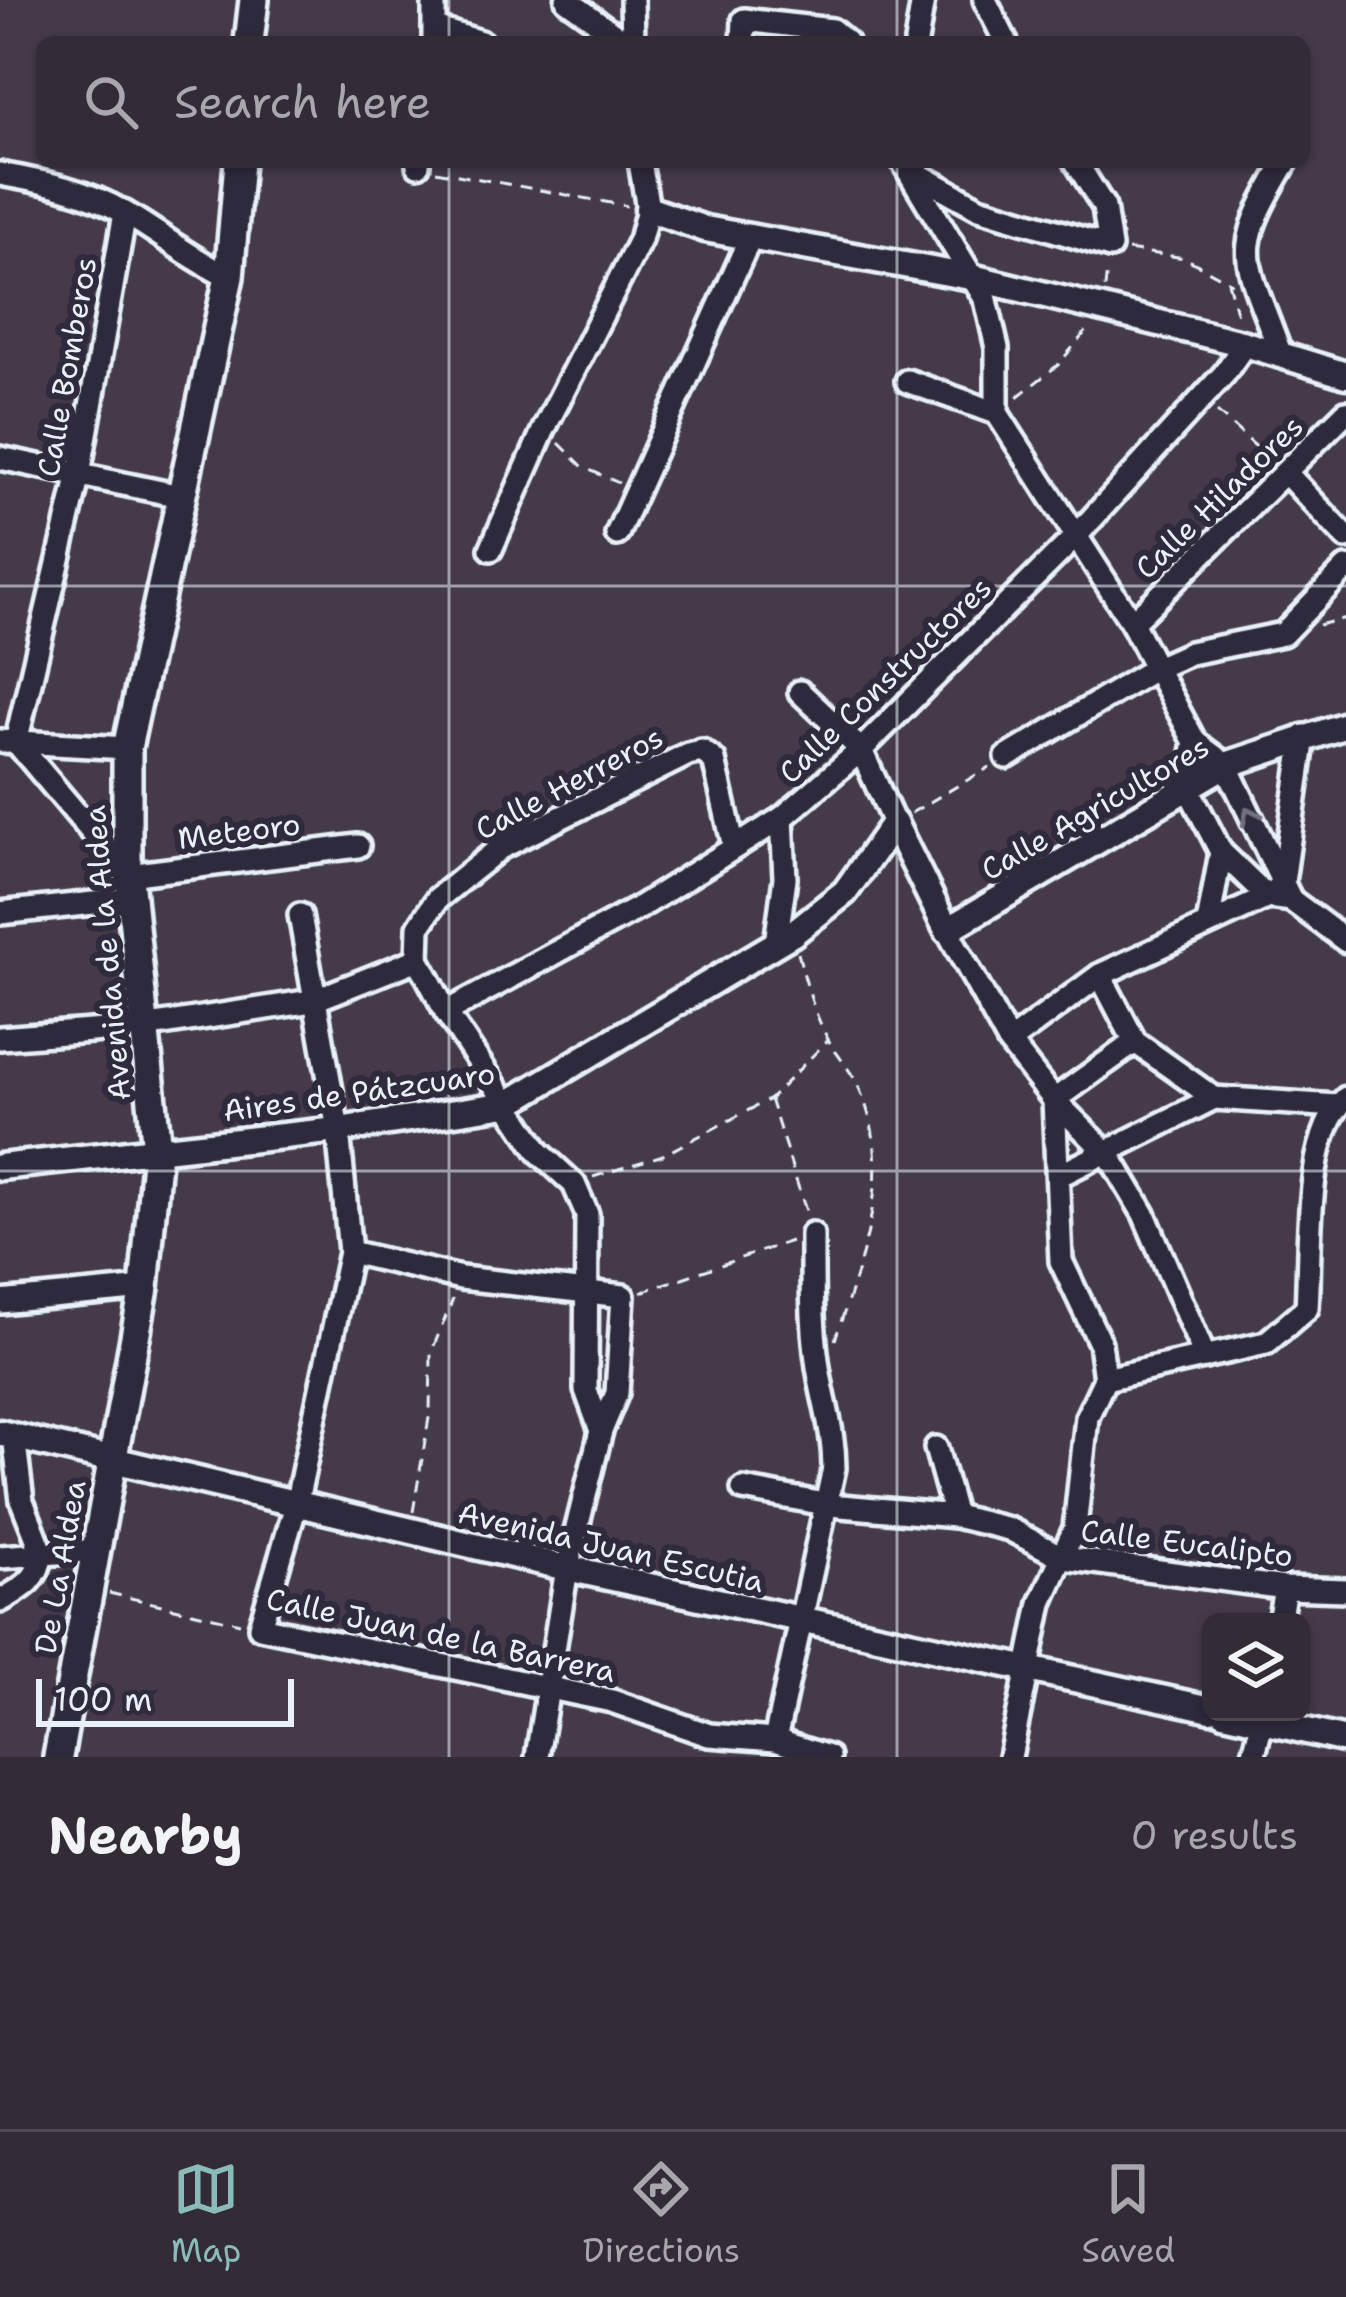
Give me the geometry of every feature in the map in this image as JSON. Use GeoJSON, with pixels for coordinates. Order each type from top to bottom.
{"type":"FeatureCollection","features":[{"type":"Feature","properties":{"kind":"main road"},"geometry":{"type":"LineString","coordinates":[[251,36],[254,0]]}},
{"type":"Feature","properties":{"kind":"main road","name":"Avenida de la Aldea"},"geometry":{"type":"LineString","coordinates":[[112,1459],[144,1288],[157,1150],[130,887],[127,748],[229,277],[238,168]]}},
{"type":"Feature","properties":{"kind":"main road","name":"De La Aldea"},"geometry":{"type":"LineString","coordinates":[[58,1757],[112,1459]]}},
{"type":"Feature","properties":{"kind":"street"},"geometry":{"type":"LineString","coordinates":[[434,0],[435,35]]}},
{"type":"Feature","properties":{"kind":"street"},"geometry":{"type":"LineString","coordinates":[[567,0],[620,36]]}},
{"type":"Feature","properties":{"kind":"street"},"geometry":{"type":"LineString","coordinates":[[629,36],[632,0]]}},
{"type":"Feature","properties":{"kind":"street"},"geometry":{"type":"LineString","coordinates":[[917,36],[923,0]]}},
{"type":"Feature","properties":{"kind":"street"},"geometry":{"type":"LineString","coordinates":[[985,0],[1003,36]]}},
{"type":"Feature","properties":{"kind":"street"},"geometry":{"type":"LineString","coordinates":[[743,36],[743,20],[832,30],[839,36]]}},
{"type":"Feature","properties":{"kind":"street"},"geometry":{"type":"LineString","coordinates":[[491,549],[543,431],[623,280],[648,209],[641,168]]}},
{"type":"Feature","properties":{"kind":"street"},"geometry":{"type":"LineString","coordinates":[[904,168],[976,278],[997,348],[997,412],[1132,623],[1195,742],[1226,765],[1281,893]]}},
{"type":"Feature","properties":{"kind":"street"},"geometry":{"type":"LineString","coordinates":[[910,168],[980,208],[1110,247],[1105,206],[1080,168]]}},
{"type":"Feature","properties":{"kind":"street"},"geometry":{"type":"LineString","coordinates":[[1280,353],[1248,266],[1246,239],[1283,168]]}},
{"type":"Feature","properties":{"kind":"street"},"geometry":{"type":"LineString","coordinates":[[0,174],[64,186],[125,213],[182,255],[229,277]]}},
{"type":"Feature","properties":{"kind":"street"},"geometry":{"type":"LineString","coordinates":[[648,209],[705,230],[976,278],[1280,353],[1346,375]]}},
{"type":"Feature","properties":{"kind":"street","name":"Calle Bomberos"},"geometry":{"type":"LineString","coordinates":[[8,742],[79,474],[125,213]]}},
{"type":"Feature","properties":{"kind":"street"},"geometry":{"type":"LineString","coordinates":[[617,534],[751,236]]}},
{"type":"Feature","properties":{"kind":"street","name":"Calle Constructores"},"geometry":{"type":"LineString","coordinates":[[446,1012],[640,907],[782,818],[861,750],[1077,535],[1245,344]]}},
{"type":"Feature","properties":{"kind":"street"},"geometry":{"type":"LineString","coordinates":[[907,381],[997,412]]}},
{"type":"Feature","properties":{"kind":"street","name":"Calle Hiladores"},"geometry":{"type":"LineString","coordinates":[[1132,623],[1345,415]]}},
{"type":"Feature","properties":{"kind":"street"},"geometry":{"type":"LineString","coordinates":[[0,458],[180,496]]}},
{"type":"Feature","properties":{"kind":"street"},"geometry":{"type":"LineString","coordinates":[[1287,474],[1346,537]]}},
{"type":"Feature","properties":{"kind":"street"},"geometry":{"type":"LineString","coordinates":[[1007,757],[1154,669],[1190,653],[1283,634],[1346,568]]}},
{"type":"Feature","properties":{"kind":"street"},"geometry":{"type":"LineString","coordinates":[[800,692],[861,750],[947,930],[1009,1042],[1054,1100],[1109,1155],[1178,1284],[1205,1357]]}},
{"type":"Feature","properties":{"kind":"street","name":"Calle Agricultores"},"geometry":{"type":"LineString","coordinates":[[947,930],[1226,765],[1346,725]]}},
{"type":"Feature","properties":{"kind":"street"},"geometry":{"type":"LineString","coordinates":[[1281,893],[1304,736]]}},
{"type":"Feature","properties":{"kind":"street"},"geometry":{"type":"LineString","coordinates":[[8,742],[127,748]]}},
{"type":"Feature","properties":{"kind":"street"},"geometry":{"type":"LineString","coordinates":[[8,742],[130,887]]}},
{"type":"Feature","properties":{"kind":"street"},"geometry":{"type":"LineString","coordinates":[[1195,742],[1187,786],[1221,852],[1281,893],[1336,918],[1346,941]]}},
{"type":"Feature","properties":{"kind":"street","name":"Calle Herreros"},"geometry":{"type":"LineString","coordinates":[[418,959],[419,927],[437,899],[500,848],[688,754],[702,752],[714,760],[734,847]]}},
{"type":"Feature","properties":{"kind":"street"},"geometry":{"type":"LineString","coordinates":[[782,818],[784,939]]}},
{"type":"Feature","properties":{"kind":"street","name":"Aires de Pátzcuaro"},"geometry":{"type":"LineString","coordinates":[[0,1168],[338,1130],[507,1104],[784,939],[845,892],[894,823]]}},
{"type":"Feature","properties":{"kind":"street","name":"Meteoro"},"geometry":{"type":"LineString","coordinates":[[1,913],[358,846]]}},
{"type":"Feature","properties":{"kind":"street"},"geometry":{"type":"LineString","coordinates":[[1208,924],[1221,852]]}},
{"type":"Feature","properties":{"kind":"street"},"geometry":{"type":"LineString","coordinates":[[1009,1042],[1100,976],[1281,893]]}},
{"type":"Feature","properties":{"kind":"street"},"geometry":{"type":"LineString","coordinates":[[0,926],[1,913]]}},
{"type":"Feature","properties":{"kind":"street"},"geometry":{"type":"LineString","coordinates":[[260,1627],[296,1505],[350,1252],[338,1130],[311,1001],[300,915]]}},
{"type":"Feature","properties":{"kind":"street"},"geometry":{"type":"LineString","coordinates":[[0,1038],[143,1027],[311,1001],[418,959],[446,1012],[539,1152],[574,1184],[589,1231],[584,1293],[586,1390],[601,1431]]}},
{"type":"Feature","properties":{"kind":"street"},"geometry":{"type":"LineString","coordinates":[[1100,976],[1135,1042],[1214,1098]]}},
{"type":"Feature","properties":{"kind":"street"},"geometry":{"type":"LineString","coordinates":[[1054,1100],[1135,1042]]}},
{"type":"Feature","properties":{"kind":"street"},"geometry":{"type":"LineString","coordinates":[[1060,1175],[1109,1155],[1214,1098],[1342,1102],[1317,1154],[1307,1308],[1266,1343],[1105,1379]]}},
{"type":"Feature","properties":{"kind":"street"},"geometry":{"type":"LineString","coordinates":[[1010,1757],[1024,1669],[1048,1581],[1064,1558],[1078,1514],[1087,1418],[1105,1379],[1100,1343],[1061,1261],[1054,1100]]}},
{"type":"Feature","properties":{"kind":"street"},"geometry":{"type":"LineString","coordinates":[[775,1740],[830,1504],[834,1430],[820,1384],[812,1319],[812,1234]]}},
{"type":"Feature","properties":{"kind":"street"},"geometry":{"type":"LineString","coordinates":[[350,1252],[461,1278],[623,1297],[617,1393],[601,1431],[567,1568],[537,1757]]}},
{"type":"Feature","properties":{"kind":"street"},"geometry":{"type":"LineString","coordinates":[[0,1303],[144,1288]]}},
{"type":"Feature","properties":{"kind":"street"},"geometry":{"type":"LineString","coordinates":[[0,1601],[27,1586],[40,1570],[42,1552],[22,1501],[7,1434]]}},
{"type":"Feature","properties":{"kind":"street","name":"Avenida Juan Escutia"},"geometry":{"type":"LineString","coordinates":[[7,1434],[567,1568],[1202,1707]]}},
{"type":"Feature","properties":{"kind":"street"},"geometry":{"type":"LineString","coordinates":[[936,1448],[955,1516]]}},
{"type":"Feature","properties":{"kind":"street","name":"Calle Eucalipto"},"geometry":{"type":"LineString","coordinates":[[743,1489],[830,1504],[955,1516],[1009,1529],[1064,1558],[1285,1588],[1346,1590]]}},
{"type":"Feature","properties":{"kind":"street"},"geometry":{"type":"LineString","coordinates":[[0,1557],[98,1550]]}},
{"type":"Feature","properties":{"kind":"street"},"geometry":{"type":"LineString","coordinates":[[1281,1613],[1285,1588]]}},
{"type":"Feature","properties":{"kind":"street","name":"Calle Juan de la Barrera"},"geometry":{"type":"LineString","coordinates":[[260,1627],[545,1691],[612,1701],[707,1746],[775,1740],[828,1757]]}},
{"type":"Feature","properties":{"kind":"street"},"geometry":{"type":"LineString","coordinates":[[1253,1757],[1263,1721]]}},
{"type":"Feature","properties":{"kind":"street"},"geometry":{"type":"LineString","coordinates":[[1281,1721],[1346,1740]]}},
{"type":"Feature","properties":{"kind":"path"},"geometry":{"type":"LineString","coordinates":[[435,168],[562,197],[648,209]]}},
{"type":"Feature","properties":{"kind":"path"},"geometry":{"type":"LineString","coordinates":[[997,412],[1058,365],[1102,312],[1110,247],[1184,258],[1259,294]]}},
{"type":"Feature","properties":{"kind":"path"},"geometry":{"type":"LineString","coordinates":[[1227,281],[1245,344]]}},
{"type":"Feature","properties":{"kind":"path"},"geometry":{"type":"LineString","coordinates":[[1201,398],[1287,474]]}},
{"type":"Feature","properties":{"kind":"path"},"geometry":{"type":"LineString","coordinates":[[543,431],[607,480],[625,484],[643,478]]}},
{"type":"Feature","properties":{"kind":"path"},"geometry":{"type":"LineString","coordinates":[[894,823],[1007,757]]}},
{"type":"Feature","properties":{"kind":"path"},"geometry":{"type":"LineString","coordinates":[[784,939],[829,1040],[858,1085],[879,1144],[873,1211],[834,1343]]}},
{"type":"Feature","properties":{"kind":"path"},"geometry":{"type":"LineString","coordinates":[[574,1184],[663,1155],[770,1099],[829,1040]]}},
{"type":"Feature","properties":{"kind":"path"},"geometry":{"type":"LineString","coordinates":[[623,1297],[812,1234],[770,1099]]}},
{"type":"Feature","properties":{"kind":"path"},"geometry":{"type":"LineString","coordinates":[[410,1532],[430,1412],[431,1353],[461,1278]]}},
{"type":"Feature","properties":{"kind":"path","name":"Calle Juan de la Barrera"},"geometry":{"type":"LineString","coordinates":[[92,1589],[260,1627]]}}]}
